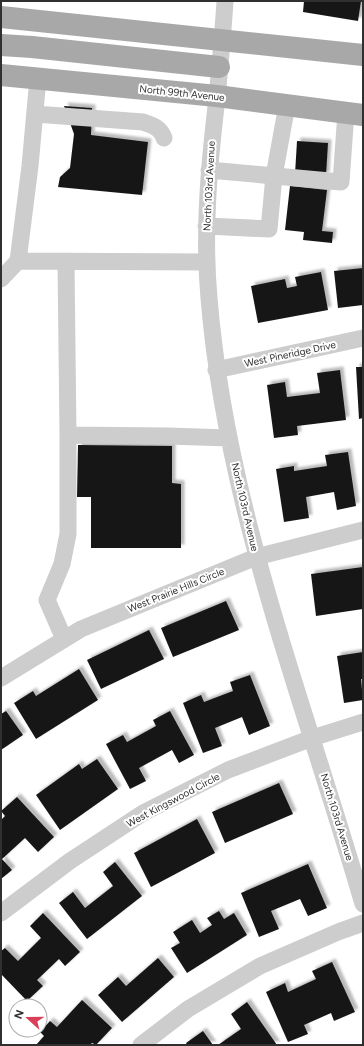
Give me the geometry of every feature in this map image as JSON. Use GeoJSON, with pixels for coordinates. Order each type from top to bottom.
{"type":"FeatureCollection","features":[{"type":"Feature","properties":{"kind":"main road"},"geometry":{"type":"LineString","coordinates":[[1,17],[363,55]]}},
{"type":"Feature","properties":{"kind":"main road"},"geometry":{"type":"LineString","coordinates":[[1,45],[219,67]]}},
{"type":"Feature","properties":{"kind":"main road","name":"North 99th Avenue"},"geometry":{"type":"LineString","coordinates":[[1,75],[217,96],[355,114]]}},
{"type":"Feature","properties":{"kind":"street","name":"North 103rd Avenue"},"geometry":{"type":"LineString","coordinates":[[225,1],[209,170],[206,226],[209,298],[216,370],[229,438],[256,557],[363,904]]}},
{"type":"Feature","properties":{"kind":"street"},"geometry":{"type":"LineString","coordinates":[[1,278],[18,261],[38,78]]}},
{"type":"Feature","properties":{"kind":"street"},"geometry":{"type":"LineString","coordinates":[[206,226],[269,229],[274,176],[287,105]]}},
{"type":"Feature","properties":{"kind":"street"},"geometry":{"type":"LineString","coordinates":[[35,114],[143,122],[162,131],[164,138]]}},
{"type":"Feature","properties":{"kind":"street"},"geometry":{"type":"LineString","coordinates":[[209,170],[340,182],[355,114]]}},
{"type":"Feature","properties":{"kind":"street"},"geometry":{"type":"LineString","coordinates":[[18,261],[207,262]]}},
{"type":"Feature","properties":{"kind":"street"},"geometry":{"type":"LineString","coordinates":[[64,639],[47,600],[62,564],[68,534],[66,262]]}},
{"type":"Feature","properties":{"kind":"street","name":"West Pineridge Drive"},"geometry":{"type":"LineString","coordinates":[[216,370],[363,338]]}},
{"type":"Feature","properties":{"kind":"street"},"geometry":{"type":"LineString","coordinates":[[68,435],[229,438]]}},
{"type":"Feature","properties":{"kind":"street","name":"West Prairie Hills Circle"},"geometry":{"type":"LineString","coordinates":[[1,678],[81,629],[256,557],[363,530]]}},
{"type":"Feature","properties":{"kind":"street","name":"West Kingswood Circle"},"geometry":{"type":"LineString","coordinates":[[1,913],[70,861],[144,813],[228,770],[312,738],[363,722]]}},
{"type":"Feature","properties":{"kind":"street"},"geometry":{"type":"LineString","coordinates":[[142,1045],[188,1009],[260,966],[338,932],[363,923]]}},
{"type":"Feature","properties":{"kind":"building"},"geometry":{"type":"Polygon","coordinates":[[[304,1],[361,1],[358,21],[303,12],[304,1]]]}},
{"type":"Feature","properties":{"kind":"building"},"geometry":{"type":"Polygon","coordinates":[[[64,106],[92,108],[91,135],[148,142],[142,195],[58,187],[60,177],[70,168],[74,134],[64,106]]]}},
{"type":"Feature","properties":{"kind":"building"},"geometry":{"type":"Polygon","coordinates":[[[297,141],[328,143],[326,176],[295,174],[297,141]]]}},
{"type":"Feature","properties":{"kind":"building"},"geometry":{"type":"Polygon","coordinates":[[[290,186],[327,190],[322,231],[333,232],[332,243],[303,240],[304,232],[285,230],[290,186]]]}},
{"type":"Feature","properties":{"kind":"building"},"geometry":{"type":"Polygon","coordinates":[[[363,268],[363,305],[338,308],[334,271],[363,268]]]}},
{"type":"Feature","properties":{"kind":"building"},"geometry":{"type":"Polygon","coordinates":[[[321,272],[328,310],[258,323],[251,286],[285,279],[287,288],[297,286],[295,277],[321,272]]]}},
{"type":"Feature","properties":{"kind":"building"},"geometry":{"type":"Polygon","coordinates":[[[356,367],[363,367],[363,418],[359,419],[356,367]]]}},
{"type":"Feature","properties":{"kind":"building"},"geometry":{"type":"Polygon","coordinates":[[[340,370],[346,420],[297,426],[298,435],[274,438],[267,385],[285,382],[287,397],[320,393],[317,373],[340,370]]]}},
{"type":"Feature","properties":{"kind":"building"},"geometry":{"type":"Polygon","coordinates":[[[78,445],[172,446],[172,483],[181,484],[181,548],[91,548],[91,497],[77,497],[78,445]]]}},
{"type":"Feature","properties":{"kind":"building"},"geometry":{"type":"Polygon","coordinates":[[[348,452],[356,506],[337,510],[334,492],[306,497],[309,518],[284,522],[276,469],[294,466],[294,471],[327,466],[325,455],[348,452]]]}},
{"type":"Feature","properties":{"kind":"building"},"geometry":{"type":"Polygon","coordinates":[[[363,567],[363,609],[316,616],[311,574],[363,567]]]}},
{"type":"Feature","properties":{"kind":"building"},"geometry":{"type":"Polygon","coordinates":[[[226,601],[239,630],[173,657],[161,628],[226,601]]]}},
{"type":"Feature","properties":{"kind":"building"},"geometry":{"type":"Polygon","coordinates":[[[149,630],[164,659],[101,689],[87,660],[149,630]]]}},
{"type":"Feature","properties":{"kind":"building"},"geometry":{"type":"Polygon","coordinates":[[[363,652],[363,679],[361,679],[363,700],[344,703],[337,656],[363,652]]]}},
{"type":"Feature","properties":{"kind":"building"},"geometry":{"type":"Polygon","coordinates":[[[79,669],[98,700],[36,739],[14,703],[33,691],[36,696],[79,669]]]}},
{"type":"Feature","properties":{"kind":"building"},"geometry":{"type":"Polygon","coordinates":[[[250,675],[270,726],[249,735],[242,717],[215,728],[222,746],[203,753],[183,703],[201,695],[204,702],[233,691],[230,682],[250,675]]]}},
{"type":"Feature","properties":{"kind":"building"},"geometry":{"type":"Polygon","coordinates":[[[6,711],[23,735],[1,750],[1,714],[6,711]]]}},
{"type":"Feature","properties":{"kind":"building"},"geometry":{"type":"Polygon","coordinates":[[[170,711],[194,755],[179,763],[172,750],[139,768],[146,781],[130,789],[106,744],[123,735],[127,742],[156,726],[153,720],[170,711]]]}},
{"type":"Feature","properties":{"kind":"building"},"geometry":{"type":"Polygon","coordinates":[[[97,759],[118,789],[60,830],[36,795],[79,764],[82,769],[97,759]]]}},
{"type":"Feature","properties":{"kind":"building"},"geometry":{"type":"Polygon","coordinates":[[[279,783],[293,814],[225,843],[212,812],[279,783]]]}},
{"type":"Feature","properties":{"kind":"building"},"geometry":{"type":"Polygon","coordinates":[[[17,797],[54,837],[38,852],[25,838],[2,859],[12,870],[1,879],[1,820],[5,816],[1,811],[17,797]]]}},
{"type":"Feature","properties":{"kind":"building"},"geometry":{"type":"Polygon","coordinates":[[[197,819],[215,853],[151,887],[134,853],[197,819]]]}},
{"type":"Feature","properties":{"kind":"building"},"geometry":{"type":"Polygon","coordinates":[[[115,862],[142,896],[87,939],[59,903],[73,892],[85,908],[113,886],[103,872],[115,862]]]}},
{"type":"Feature","properties":{"kind":"building"},"geometry":{"type":"Polygon","coordinates":[[[308,864],[327,908],[308,916],[300,899],[271,911],[279,929],[259,937],[241,893],[308,864]]]}},
{"type":"Feature","properties":{"kind":"building"},"geometry":{"type":"Polygon","coordinates":[[[219,911],[224,919],[234,913],[247,935],[187,973],[171,948],[180,943],[173,932],[192,920],[200,933],[212,925],[207,918],[219,911]]]}},
{"type":"Feature","properties":{"kind":"building"},"geometry":{"type":"Polygon","coordinates":[[[43,913],[80,952],[65,966],[59,959],[37,980],[43,986],[30,998],[24,998],[1,974],[1,951],[5,948],[18,961],[41,938],[30,926],[43,913]]]}},
{"type":"Feature","properties":{"kind":"building"},"geometry":{"type":"Polygon","coordinates":[[[158,958],[174,977],[122,1022],[98,995],[118,977],[126,986],[158,958]]]}},
{"type":"Feature","properties":{"kind":"building"},"geometry":{"type":"Polygon","coordinates":[[[332,962],[355,1012],[334,1021],[331,1013],[304,1025],[308,1034],[288,1042],[266,992],[285,983],[288,992],[316,979],[312,971],[332,962]]]}},
{"type":"Feature","properties":{"kind":"building"},"geometry":{"type":"Polygon","coordinates":[[[82,1000],[112,1028],[96,1045],[92,1043],[90,1045],[36,1045],[42,1038],[48,1038],[48,1023],[50,1021],[57,1027],[82,1000]]]}},
{"type":"Feature","properties":{"kind":"building"},"geometry":{"type":"Polygon","coordinates":[[[247,1002],[277,1045],[218,1045],[241,1029],[231,1014],[247,1002]]]}},
{"type":"Feature","properties":{"kind":"building"},"geometry":{"type":"Polygon","coordinates":[[[203,1031],[213,1045],[187,1045],[186,1043],[203,1031]]]}}]}
